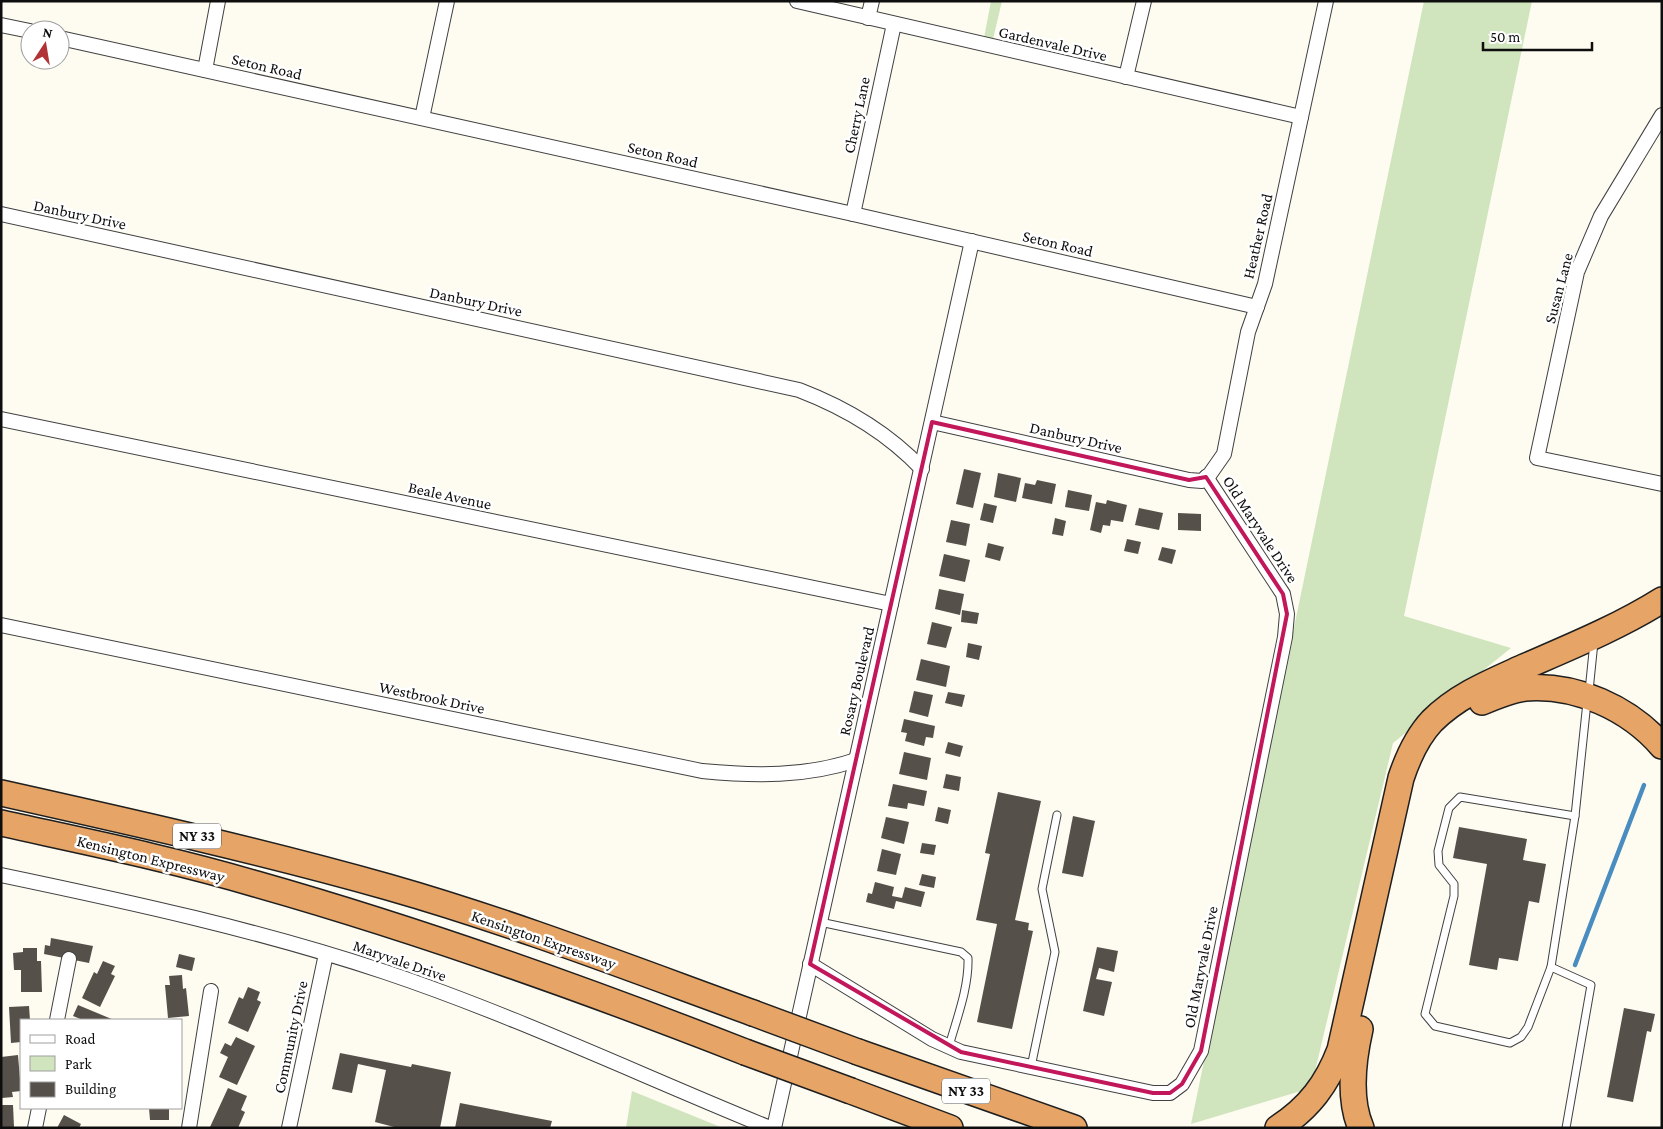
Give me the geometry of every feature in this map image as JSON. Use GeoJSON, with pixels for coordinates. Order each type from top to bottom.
{"type":"FeatureCollection","features":[{"type":"Feature","properties":{"kind":"highway"},"geometry":{"type":"LineString","coordinates":[[1278,1128],[1308,1105],[1320,1090],[1340,1050],[1401,778],[1407,760],[1419,738],[1450,705],[1473,690],[1645,611],[1662,600]]}},
{"type":"Feature","properties":{"kind":"highway"},"geometry":{"type":"LineString","coordinates":[[1361,1128],[1355,1101],[1353,1071],[1356,1045],[1411,784],[1422,757],[1432,741],[1458,715],[1477,704],[1501,694],[1525,688],[1551,688],[1588,696],[1609,705],[1636,723],[1662,746]]}},
{"type":"Feature","properties":{"kind":"highway","name":"Kensington Expressway"},"geometry":{"type":"LineString","coordinates":[[1,793],[201,837],[390,888],[590,954],[858,1052],[1074,1128]]}},
{"type":"Feature","properties":{"kind":"highway","name":"Kensington Expressway"},"geometry":{"type":"LineString","coordinates":[[1,823],[183,864],[388,923],[548,977],[950,1128]]}},
{"type":"Feature","properties":{"kind":"street"},"geometry":{"type":"LineString","coordinates":[[205,70],[218,1]]}},
{"type":"Feature","properties":{"kind":"street"},"geometry":{"type":"LineString","coordinates":[[422,118],[446,1]]}},
{"type":"Feature","properties":{"kind":"street","name":"Gardenvale Drive"},"geometry":{"type":"LineString","coordinates":[[797,1],[1301,117]]}},
{"type":"Feature","properties":{"kind":"street"},"geometry":{"type":"LineString","coordinates":[[868,18],[872,1]]}},
{"type":"Feature","properties":{"kind":"street"},"geometry":{"type":"LineString","coordinates":[[1126,78],[1144,1]]}},
{"type":"Feature","properties":{"kind":"street","name":"Heather Road"},"geometry":{"type":"LineString","coordinates":[[1208,475],[1224,454],[1248,332],[1265,284],[1326,1]]}},
{"type":"Feature","properties":{"kind":"street","name":"Cherry Lane"},"geometry":{"type":"LineString","coordinates":[[853,214],[894,24]]}},
{"type":"Feature","properties":{"kind":"street"},"geometry":{"type":"LineString","coordinates":[[1,25],[20,29]]}},
{"type":"Feature","properties":{"kind":"street","name":"Seton Road"},"geometry":{"type":"LineString","coordinates":[[70,40],[853,214],[1257,307]]}},
{"type":"Feature","properties":{"kind":"street","name":"Susan Lane"},"geometry":{"type":"LineString","coordinates":[[1662,115],[1601,216],[1577,272],[1537,458],[1662,484]]}},
{"type":"Feature","properties":{"kind":"street","name":"Danbury Drive"},"geometry":{"type":"LineString","coordinates":[[1,214],[799,390],[857,416],[884,433],[922,469]]}},
{"type":"Feature","properties":{"kind":"street","name":"Rosary Boulevard"},"geometry":{"type":"LineString","coordinates":[[772,1128],[820,922],[972,241]]}},
{"type":"Feature","properties":{"kind":"street","name":"Beale Avenue"},"geometry":{"type":"LineString","coordinates":[[1,419],[891,604]]}},
{"type":"Feature","properties":{"kind":"street","name":"Danbury Drive"},"geometry":{"type":"LineString","coordinates":[[932,422],[1189,480],[1202,481],[1208,475]]}},
{"type":"Feature","properties":{"kind":"street","name":"Old Maryvale Drive"},"geometry":{"type":"LineString","coordinates":[[810,964],[932,1039],[961,1052],[1153,1094],[1170,1093],[1182,1084],[1201,1051],[1285,637],[1287,614],[1283,594],[1208,475]]}},
{"type":"Feature","properties":{"kind":"street","name":"Westbrook Drive"},"geometry":{"type":"LineString","coordinates":[[1,625],[702,771],[778,775],[826,769],[856,760]]}},
{"type":"Feature","properties":{"kind":"street","name":"Maryvale Drive"},"geometry":{"type":"LineString","coordinates":[[1,875],[172,912],[326,954],[387,973],[504,1017],[772,1128]]}},
{"type":"Feature","properties":{"kind":"street","name":"Community Drive"},"geometry":{"type":"LineString","coordinates":[[289,1128],[326,954]]}},
{"type":"Feature","properties":{"kind":"street"},"geometry":{"type":"LineString","coordinates":[[57,1019],[69,959]]}},
{"type":"Feature","properties":{"kind":"street"},"geometry":{"type":"LineString","coordinates":[[189,1128],[211,991]]}},
{"type":"Feature","properties":{"kind":"street"},"geometry":{"type":"LineString","coordinates":[[36,1128],[39,1109]]}},
{"type":"Feature","properties":{"kind":"lane"},"geometry":{"type":"LineString","coordinates":[[1575,816],[1460,797],[1449,808],[1438,851],[1439,865],[1454,884],[1454,896],[1425,1014],[1435,1026],[1510,1043],[1521,1037],[1528,1027],[1552,967],[1575,816],[1595,634]]}},
{"type":"Feature","properties":{"kind":"lane"},"geometry":{"type":"LineString","coordinates":[[1031,1066],[1055,952],[1042,889],[1057,814]]}},
{"type":"Feature","properties":{"kind":"lane"},"geometry":{"type":"LineString","coordinates":[[820,922],[961,952],[968,958],[968,968],[962,996],[949,1046]]}},
{"type":"Feature","properties":{"kind":"lane"},"geometry":{"type":"LineString","coordinates":[[1552,967],[1591,985],[1566,1128]]}},
{"type":"Feature","properties":{"kind":"highlighted area"},"geometry":{"type":"Polygon","coordinates":[[[932,422],[1189,480],[1206,477],[1283,594],[1287,614],[1201,1051],[1182,1084],[1170,1093],[1153,1093],[961,1052],[810,964],[932,422]]]}},
{"type":"Feature","properties":{"kind":"green space"},"geometry":{"type":"Polygon","coordinates":[[[991,1],[1002,1],[993,39],[984,38],[991,1]]]}},
{"type":"Feature","properties":{"kind":"green space"},"geometry":{"type":"Polygon","coordinates":[[[1424,1],[1532,1],[1404,616],[1511,648],[1393,743],[1311,1088],[1191,1124],[1424,1]]]}},
{"type":"Feature","properties":{"kind":"green space"},"geometry":{"type":"Polygon","coordinates":[[[632,1091],[723,1128],[626,1128],[632,1091]]]}},
{"type":"Feature","properties":{"kind":"building"},"geometry":{"type":"Polygon","coordinates":[[[964,469],[981,473],[973,508],[956,504],[964,469]]]}},
{"type":"Feature","properties":{"kind":"building"},"geometry":{"type":"Polygon","coordinates":[[[998,473],[1021,478],[1016,502],[994,497],[998,473]]]}},
{"type":"Feature","properties":{"kind":"building"},"geometry":{"type":"Polygon","coordinates":[[[1037,480],[1056,484],[1052,504],[1022,498],[1025,483],[1035,485],[1037,480]]]}},
{"type":"Feature","properties":{"kind":"building"},"geometry":{"type":"Polygon","coordinates":[[[1068,490],[1092,495],[1089,511],[1065,507],[1068,490]]]}},
{"type":"Feature","properties":{"kind":"building"},"geometry":{"type":"Polygon","coordinates":[[[1107,500],[1127,505],[1123,522],[1111,520],[1110,526],[1103,525],[1101,533],[1090,530],[1096,502],[1106,504],[1107,500]]]}},
{"type":"Feature","properties":{"kind":"building"},"geometry":{"type":"Polygon","coordinates":[[[984,503],[997,506],[993,523],[980,520],[984,503]]]}},
{"type":"Feature","properties":{"kind":"building"},"geometry":{"type":"Polygon","coordinates":[[[1139,508],[1163,513],[1159,530],[1135,525],[1139,508]]]}},
{"type":"Feature","properties":{"kind":"building"},"geometry":{"type":"Polygon","coordinates":[[[1178,513],[1201,514],[1201,531],[1178,530],[1178,513]]]}},
{"type":"Feature","properties":{"kind":"building"},"geometry":{"type":"Polygon","coordinates":[[[1055,518],[1066,521],[1063,536],[1052,534],[1055,518]]]}},
{"type":"Feature","properties":{"kind":"building"},"geometry":{"type":"Polygon","coordinates":[[[951,520],[970,524],[966,546],[946,542],[951,520]]]}},
{"type":"Feature","properties":{"kind":"building"},"geometry":{"type":"Polygon","coordinates":[[[1127,539],[1141,542],[1138,554],[1124,551],[1127,539]]]}},
{"type":"Feature","properties":{"kind":"building"},"geometry":{"type":"Polygon","coordinates":[[[988,543],[1004,547],[1000,561],[985,557],[988,543]]]}},
{"type":"Feature","properties":{"kind":"building"},"geometry":{"type":"Polygon","coordinates":[[[1162,547],[1176,550],[1172,564],[1158,560],[1162,547]]]}},
{"type":"Feature","properties":{"kind":"building"},"geometry":{"type":"Polygon","coordinates":[[[944,554],[970,560],[965,582],[939,576],[944,554]]]}},
{"type":"Feature","properties":{"kind":"building"},"geometry":{"type":"Polygon","coordinates":[[[939,589],[964,594],[960,615],[935,609],[939,589]]]}},
{"type":"Feature","properties":{"kind":"building"},"geometry":{"type":"Polygon","coordinates":[[[962,610],[979,613],[977,624],[961,622],[962,610]]]}},
{"type":"Feature","properties":{"kind":"building"},"geometry":{"type":"Polygon","coordinates":[[[932,622],[952,627],[946,648],[927,644],[932,622]]]}},
{"type":"Feature","properties":{"kind":"building"},"geometry":{"type":"Polygon","coordinates":[[[968,643],[982,646],[979,660],[966,657],[968,643]]]}},
{"type":"Feature","properties":{"kind":"building"},"geometry":{"type":"Polygon","coordinates":[[[921,659],[950,666],[946,687],[916,680],[921,659]]]}},
{"type":"Feature","properties":{"kind":"building"},"geometry":{"type":"Polygon","coordinates":[[[914,691],[933,695],[928,717],[909,712],[914,691]]]}},
{"type":"Feature","properties":{"kind":"building"},"geometry":{"type":"Polygon","coordinates":[[[948,692],[965,695],[962,707],[945,703],[948,692]]]}},
{"type":"Feature","properties":{"kind":"building"},"geometry":{"type":"Polygon","coordinates":[[[904,719],[935,726],[933,738],[926,737],[924,746],[905,741],[907,733],[901,732],[904,719]]]}},
{"type":"Feature","properties":{"kind":"building"},"geometry":{"type":"Polygon","coordinates":[[[948,742],[963,746],[960,757],[945,753],[948,742]]]}},
{"type":"Feature","properties":{"kind":"building"},"geometry":{"type":"Polygon","coordinates":[[[904,752],[931,758],[927,780],[899,774],[904,752]]]}},
{"type":"Feature","properties":{"kind":"building"},"geometry":{"type":"Polygon","coordinates":[[[946,774],[961,777],[959,791],[943,788],[946,774]]]}},
{"type":"Feature","properties":{"kind":"building"},"geometry":{"type":"Polygon","coordinates":[[[893,784],[927,791],[924,806],[908,803],[907,809],[888,806],[893,784]]]}},
{"type":"Feature","properties":{"kind":"building"},"geometry":{"type":"Polygon","coordinates":[[[998,792],[1041,801],[1015,920],[1029,923],[1028,930],[1033,931],[1012,1029],[977,1022],[997,924],[976,920],[990,854],[985,853],[998,792]]]}},
{"type":"Feature","properties":{"kind":"building"},"geometry":{"type":"Polygon","coordinates":[[[938,807],[951,810],[948,824],[935,821],[938,807]]]}},
{"type":"Feature","properties":{"kind":"building"},"geometry":{"type":"Polygon","coordinates":[[[1073,816],[1095,821],[1083,877],[1062,873],[1073,816]]]}},
{"type":"Feature","properties":{"kind":"building"},"geometry":{"type":"Polygon","coordinates":[[[886,817],[909,822],[904,844],[881,838],[886,817]]]}},
{"type":"Feature","properties":{"kind":"building"},"geometry":{"type":"Polygon","coordinates":[[[1459,827],[1527,839],[1523,860],[1546,864],[1539,903],[1529,901],[1518,961],[1499,958],[1497,970],[1469,965],[1487,864],[1453,858],[1459,827]]]}},
{"type":"Feature","properties":{"kind":"building"},"geometry":{"type":"Polygon","coordinates":[[[922,843],[936,845],[934,855],[920,853],[922,843]]]}},
{"type":"Feature","properties":{"kind":"building"},"geometry":{"type":"Polygon","coordinates":[[[882,849],[901,854],[896,875],[877,871],[882,849]]]}},
{"type":"Feature","properties":{"kind":"building"},"geometry":{"type":"Polygon","coordinates":[[[922,874],[936,877],[934,888],[919,885],[922,874]]]}},
{"type":"Feature","properties":{"kind":"building"},"geometry":{"type":"Polygon","coordinates":[[[875,882],[894,887],[892,896],[902,898],[905,887],[925,892],[921,907],[896,901],[894,909],[866,902],[868,893],[872,894],[875,882]]]}},
{"type":"Feature","properties":{"kind":"building"},"geometry":{"type":"Polygon","coordinates":[[[51,938],[93,946],[89,963],[44,954],[45,945],[50,946],[51,938]]]}},
{"type":"Feature","properties":{"kind":"building"},"geometry":{"type":"Polygon","coordinates":[[[1097,947],[1118,951],[1114,972],[1099,968],[1096,979],[1112,982],[1104,1016],[1083,1011],[1097,947]]]}},
{"type":"Feature","properties":{"kind":"building"},"geometry":{"type":"Polygon","coordinates":[[[23,948],[37,948],[37,961],[41,961],[42,992],[21,992],[21,970],[14,970],[13,953],[23,952],[23,948]]]}},
{"type":"Feature","properties":{"kind":"building"},"geometry":{"type":"Polygon","coordinates":[[[179,954],[195,958],[192,971],[176,967],[179,954]]]}},
{"type":"Feature","properties":{"kind":"building"},"geometry":{"type":"Polygon","coordinates":[[[103,961],[115,966],[111,974],[115,976],[100,1007],[82,998],[94,972],[97,974],[103,961]]]}},
{"type":"Feature","properties":{"kind":"building"},"geometry":{"type":"Polygon","coordinates":[[[182,975],[183,989],[186,988],[189,1016],[168,1018],[165,985],[170,985],[169,976],[182,975]]]}},
{"type":"Feature","properties":{"kind":"building"},"geometry":{"type":"Polygon","coordinates":[[[248,987],[260,992],[257,1000],[261,1002],[248,1032],[228,1023],[239,997],[243,999],[248,987]]]}},
{"type":"Feature","properties":{"kind":"building"},"geometry":{"type":"Polygon","coordinates":[[[78,1005],[112,1019],[80,1019],[73,1016],[78,1005]]]}},
{"type":"Feature","properties":{"kind":"building"},"geometry":{"type":"Polygon","coordinates":[[[29,1006],[30,1019],[20,1019],[20,1042],[11,1043],[9,1007],[29,1006]]]}},
{"type":"Feature","properties":{"kind":"building"},"geometry":{"type":"Polygon","coordinates":[[[1624,1008],[1655,1014],[1651,1032],[1647,1031],[1633,1102],[1607,1097],[1624,1008]]]}},
{"type":"Feature","properties":{"kind":"building"},"geometry":{"type":"Polygon","coordinates":[[[236,1037],[255,1046],[237,1085],[219,1077],[228,1057],[220,1053],[225,1043],[231,1046],[236,1037]]]}},
{"type":"Feature","properties":{"kind":"building"},"geometry":{"type":"Polygon","coordinates":[[[340,1053],[411,1067],[412,1064],[451,1072],[440,1128],[398,1128],[375,1122],[386,1070],[358,1064],[352,1093],[332,1089],[340,1053]]]}},
{"type":"Feature","properties":{"kind":"building"},"geometry":{"type":"Polygon","coordinates":[[[18,1055],[20,1091],[12,1092],[13,1097],[2,1098],[1,1057],[18,1055]]]}},
{"type":"Feature","properties":{"kind":"building"},"geometry":{"type":"Polygon","coordinates":[[[228,1088],[247,1096],[241,1110],[245,1112],[238,1128],[212,1128],[210,1127],[228,1088]]]}},
{"type":"Feature","properties":{"kind":"building"},"geometry":{"type":"Polygon","coordinates":[[[460,1103],[552,1121],[550,1128],[455,1128],[460,1103]]]}},
{"type":"Feature","properties":{"kind":"building"},"geometry":{"type":"Polygon","coordinates":[[[1,1105],[13,1105],[14,1127],[1,1127],[1,1105]]]}},
{"type":"Feature","properties":{"kind":"building"},"geometry":{"type":"Polygon","coordinates":[[[149,1109],[169,1109],[169,1120],[150,1120],[149,1109]]]}},
{"type":"Feature","properties":{"kind":"building"},"geometry":{"type":"Polygon","coordinates":[[[64,1115],[81,1124],[79,1128],[57,1128],[64,1115]]]}},
{"type":"Feature","properties":{"kind":"waterway"},"geometry":{"type":"LineString","coordinates":[[1575,965],[1644,785]]}}]}
